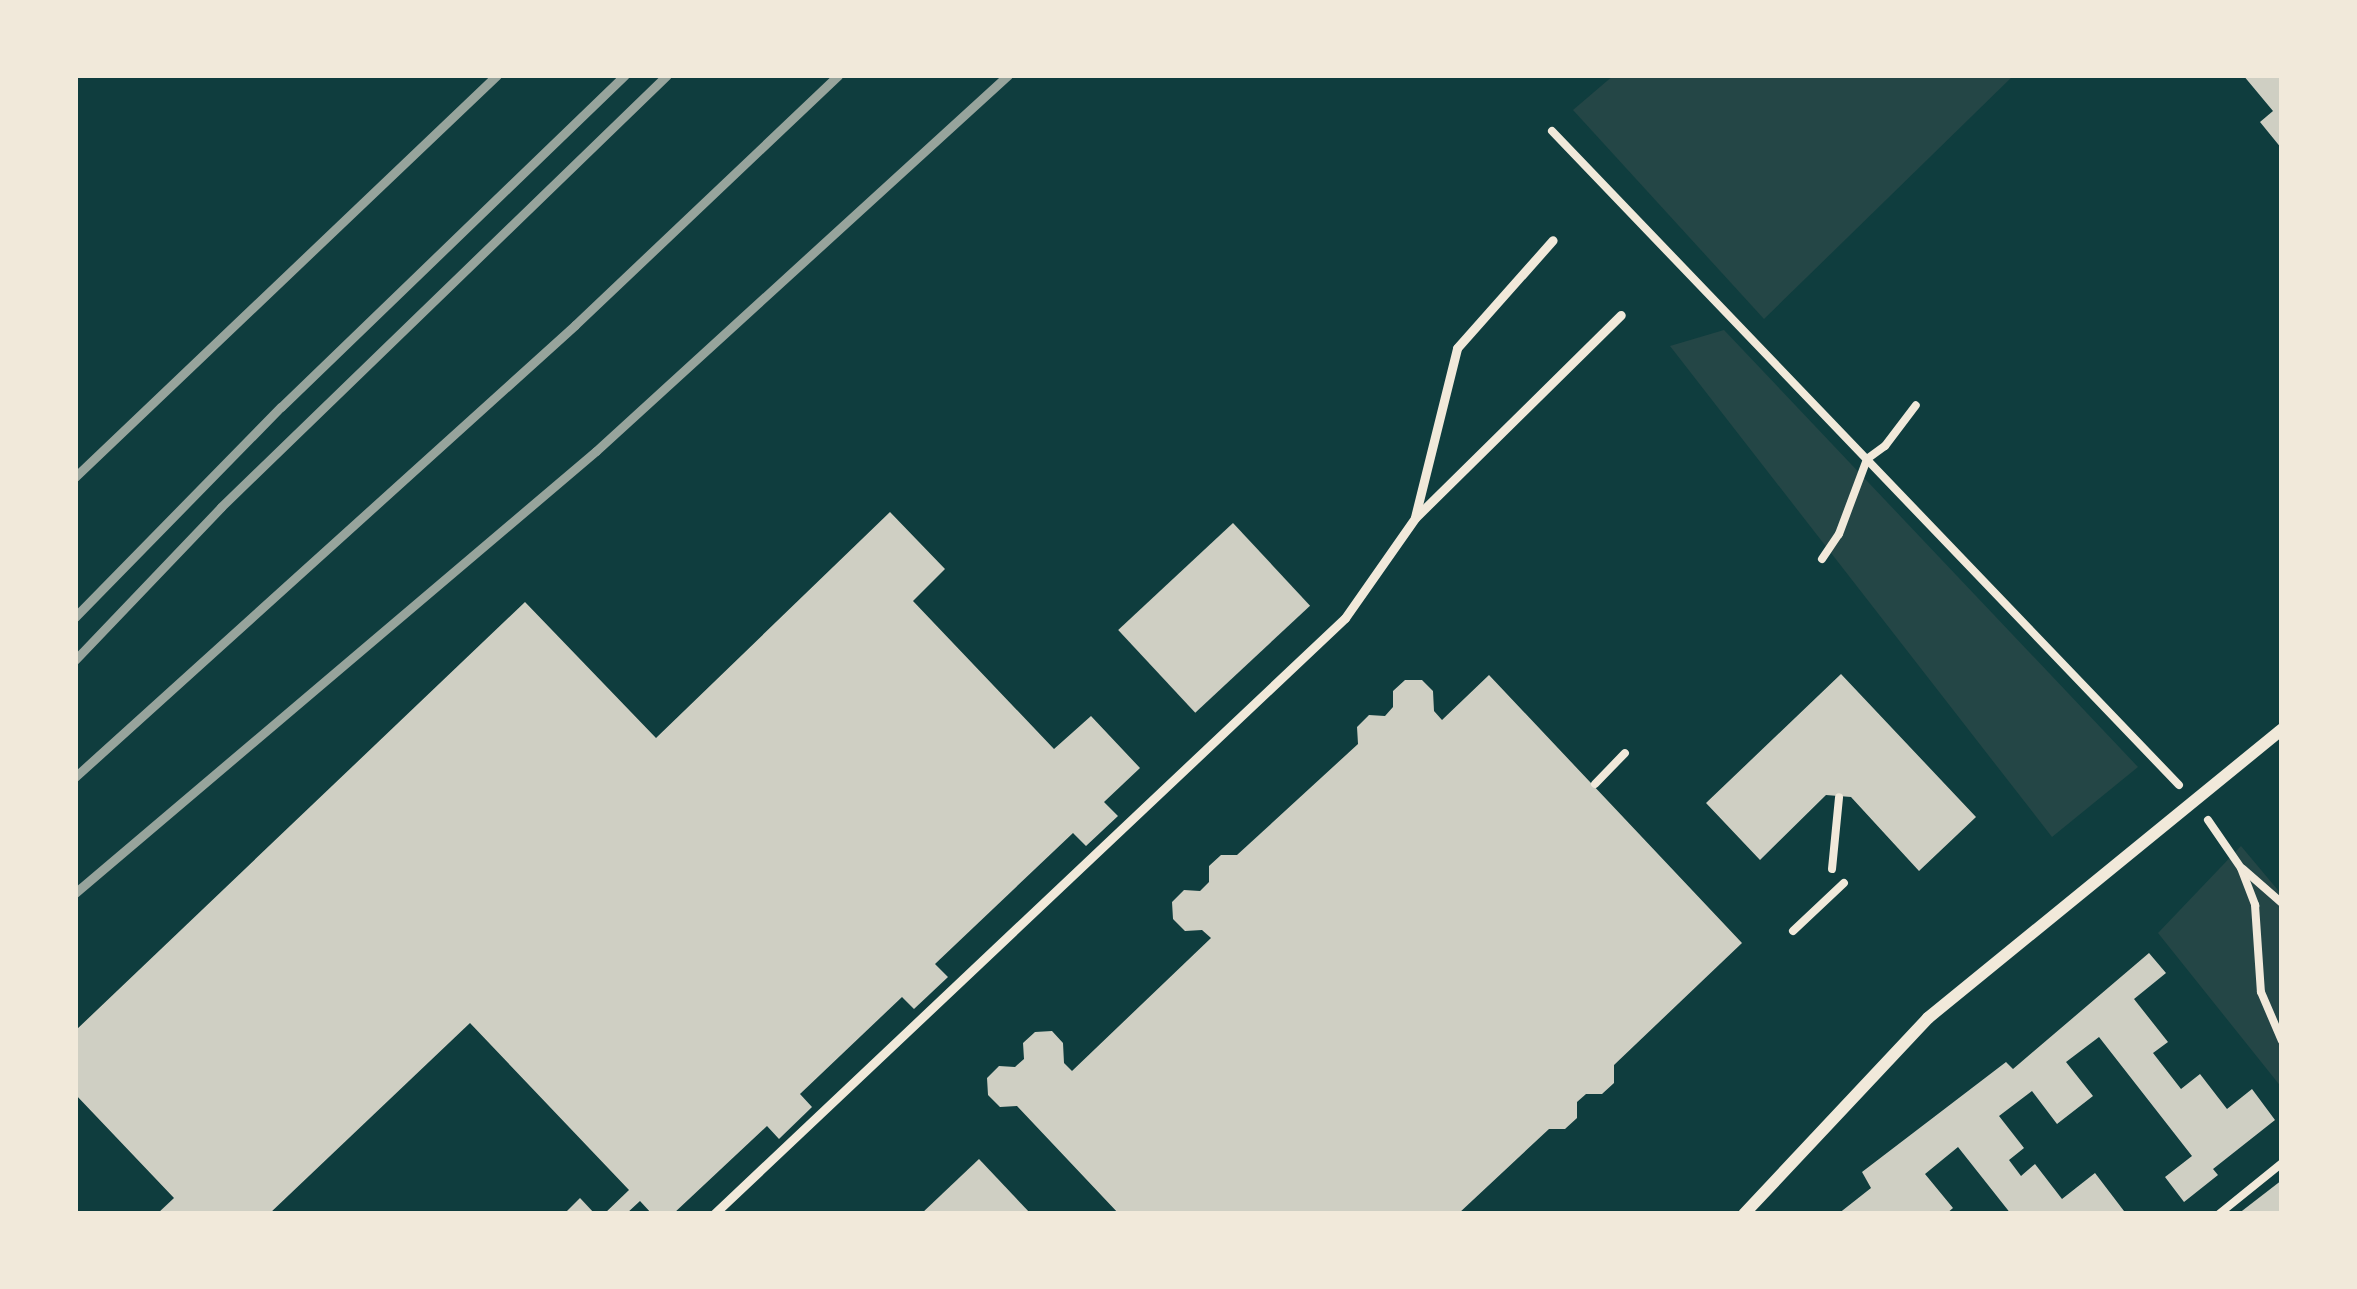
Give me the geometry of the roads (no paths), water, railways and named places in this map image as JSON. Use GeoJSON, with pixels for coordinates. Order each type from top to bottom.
{"type":"FeatureCollection","features":[{"type":"Feature","properties":{"kind":"street"},"geometry":{"type":"LineString","coordinates":[[1744,1214],[1928,1018],[2282,729]]}},
{"type":"Feature","properties":{"kind":"lane"},"geometry":{"type":"LineString","coordinates":[[1415,518],[1457,348],[1553,240]]}},
{"type":"Feature","properties":{"kind":"lane"},"geometry":{"type":"LineString","coordinates":[[715,1214],[1345,617],[1415,518],[1622,315]]}},
{"type":"Feature","properties":{"kind":"railway"},"geometry":{"type":"LineString","coordinates":[[75,477],[497,75]]}},
{"type":"Feature","properties":{"kind":"railway"},"geometry":{"type":"LineString","coordinates":[[75,617],[281,407],[625,75]]}},
{"type":"Feature","properties":{"kind":"railway"},"geometry":{"type":"LineString","coordinates":[[75,660],[221,507],[667,75]]}},
{"type":"Feature","properties":{"kind":"railway"},"geometry":{"type":"LineString","coordinates":[[75,777],[575,325],[838,75]]}},
{"type":"Feature","properties":{"kind":"railway"},"geometry":{"type":"LineString","coordinates":[[75,893],[596,451],[1008,75]]}}]}
